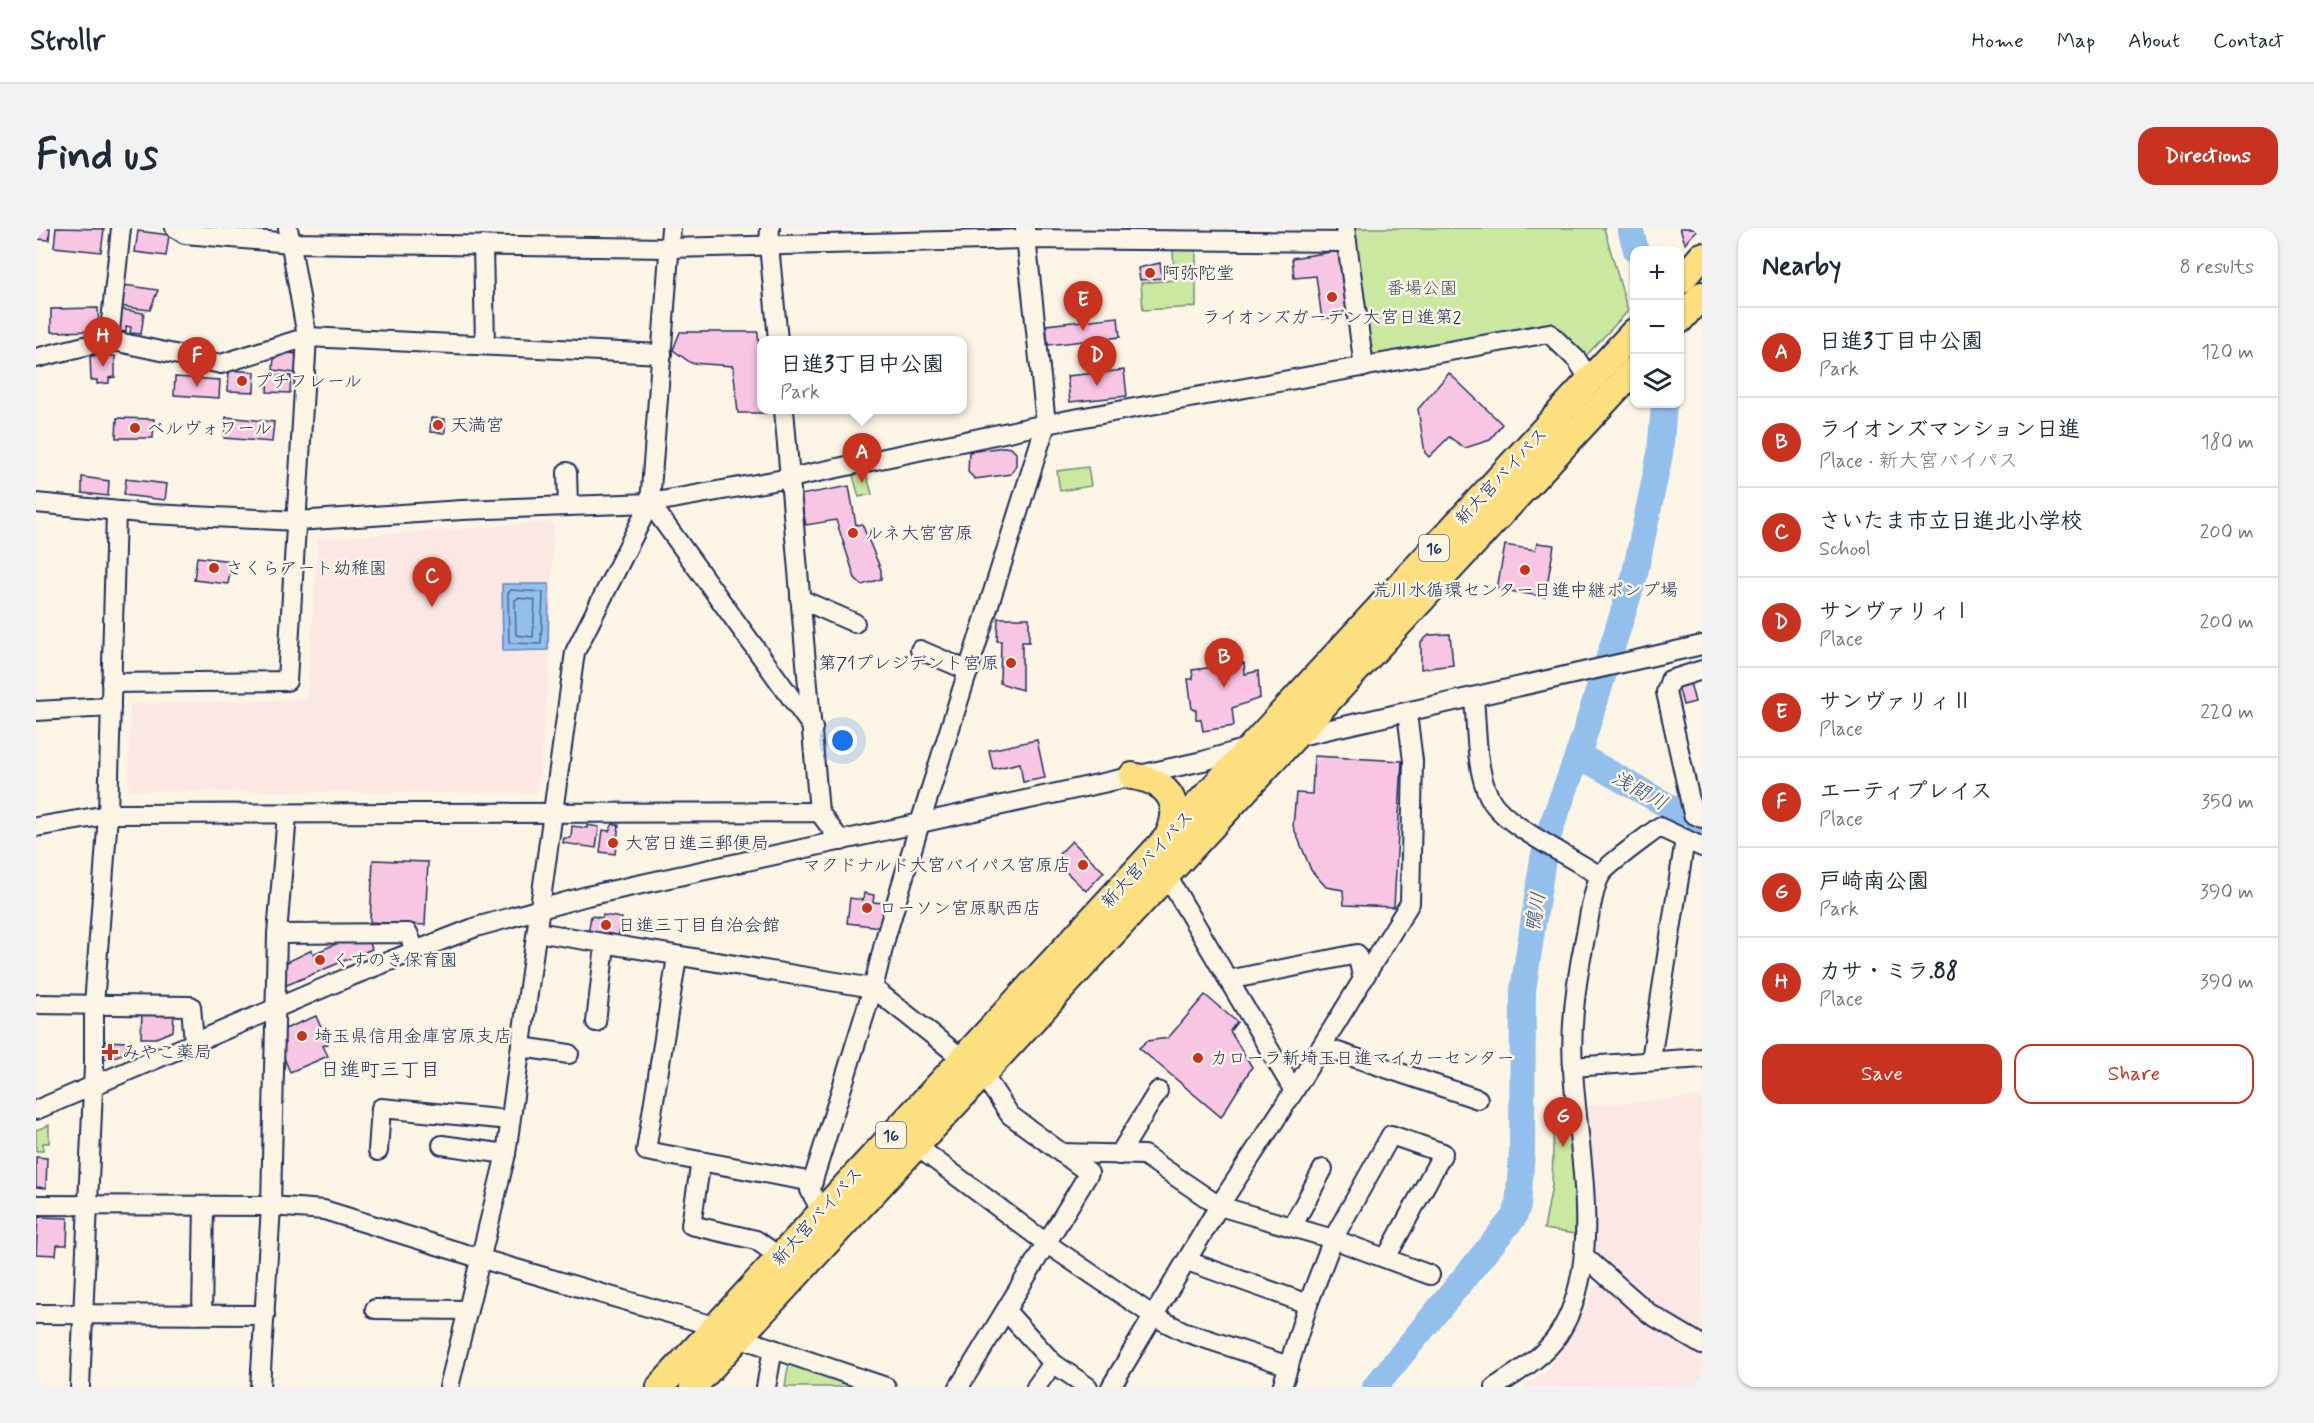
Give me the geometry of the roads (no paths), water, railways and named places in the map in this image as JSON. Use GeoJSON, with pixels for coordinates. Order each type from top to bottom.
{"type":"FeatureCollection","features":[{"type":"Feature","properties":{"kind":"highway"},"geometry":{"type":"LineString","coordinates":[[1684,315],[1701,296]]}},
{"type":"Feature","properties":{"kind":"highway","name":"新大宮バイパス"},"geometry":{"type":"LineString","coordinates":[[660,1387],[728,1332],[915,1145],[973,1066],[1169,834],[1626,341]]}},
{"type":"Feature","properties":{"kind":"highway","name":"新大宮バイパス"},"geometry":{"type":"LineString","coordinates":[[693,1387],[780,1257],[821,1212],[1167,876],[1630,375]]}},
{"type":"Feature","properties":{"kind":"highway"},"geometry":{"type":"LineString","coordinates":[[1132,776],[1154,780],[1172,798],[1175,816],[1169,834]]}},
{"type":"Feature","properties":{"kind":"street"},"geometry":{"type":"LineString","coordinates":[[109,340],[121,228]]}},
{"type":"Feature","properties":{"kind":"street"},"geometry":{"type":"LineString","coordinates":[[175,228],[185,234],[486,240],[670,248],[770,237],[1025,233],[1346,235],[1364,367]]}},
{"type":"Feature","properties":{"kind":"street"},"geometry":{"type":"LineString","coordinates":[[449,1387],[506,1154],[576,652],[650,503],[671,228]]}},
{"type":"Feature","properties":{"kind":"street"},"geometry":{"type":"LineString","coordinates":[[821,1212],[810,1190],[873,988],[920,823],[1046,424],[1025,233]]}},
{"type":"Feature","properties":{"kind":"street"},"geometry":{"type":"LineString","coordinates":[[111,682],[287,681],[307,336],[289,235]]}},
{"type":"Feature","properties":{"kind":"street"},"geometry":{"type":"LineString","coordinates":[[770,237],[778,336]]}},
{"type":"Feature","properties":{"kind":"street"},"geometry":{"type":"LineString","coordinates":[[485,345],[486,240]]}},
{"type":"Feature","properties":{"kind":"street"},"geometry":{"type":"LineString","coordinates":[[36,503],[116,511],[297,521],[650,503],[790,477],[1046,424],[1550,333],[1576,360],[1590,380]]}},
{"type":"Feature","properties":{"kind":"street"},"geometry":{"type":"LineString","coordinates":[[36,358],[109,340],[221,364],[307,336],[662,354]]}},
{"type":"Feature","properties":{"kind":"street"},"geometry":{"type":"LineString","coordinates":[[784,414],[819,812],[841,841]]}},
{"type":"Feature","properties":{"kind":"street"},"geometry":{"type":"LineString","coordinates":[[567,472],[568,506]]}},
{"type":"Feature","properties":{"kind":"street"},"geometry":{"type":"LineString","coordinates":[[650,503],[813,728]]}},
{"type":"Feature","properties":{"kind":"street"},"geometry":{"type":"LineString","coordinates":[[80,1387],[93,1087],[93,1005],[108,815],[116,511]]}},
{"type":"Feature","properties":{"kind":"street"},"geometry":{"type":"LineString","coordinates":[[800,599],[855,623]]}},
{"type":"Feature","properties":{"kind":"street"},"geometry":{"type":"LineString","coordinates":[[36,1110],[415,950],[476,927],[540,908],[1203,761],[1251,747],[1702,645]]}},
{"type":"Feature","properties":{"kind":"street"},"geometry":{"type":"LineString","coordinates":[[920,650],[969,671]]}},
{"type":"Feature","properties":{"kind":"street"},"geometry":{"type":"LineString","coordinates":[[1702,670],[1670,680],[1666,692],[1693,814],[1702,818]]}},
{"type":"Feature","properties":{"kind":"street"},"geometry":{"type":"LineString","coordinates":[[1474,697],[1480,759],[1487,790],[1496,808],[1600,876]]}},
{"type":"Feature","properties":{"kind":"street"},"geometry":{"type":"LineString","coordinates":[[36,711],[111,707]]}},
{"type":"Feature","properties":{"kind":"street"},"geometry":{"type":"LineString","coordinates":[[1111,1387],[1155,1317],[1219,1206],[1323,1047],[1410,903],[1413,761],[1407,713]]}},
{"type":"Feature","properties":{"kind":"street"},"geometry":{"type":"LineString","coordinates":[[36,827],[108,815],[553,815],[819,812]]}},
{"type":"Feature","properties":{"kind":"street"},"geometry":{"type":"LineString","coordinates":[[260,1387],[271,1206],[277,934],[287,815]]}},
{"type":"Feature","properties":{"kind":"street"},"geometry":{"type":"LineString","coordinates":[[1495,1387],[1525,1368],[1557,1337],[1573,1308],[1584,1256],[1583,1186],[1572,1067],[1574,1004],[1579,966],[1600,876],[1659,827],[1702,847]]}},
{"type":"Feature","properties":{"kind":"street"},"geometry":{"type":"LineString","coordinates":[[1651,1060],[1685,839]]}},
{"type":"Feature","properties":{"kind":"street"},"geometry":{"type":"LineString","coordinates":[[1167,876],[1294,1091]]}},
{"type":"Feature","properties":{"kind":"street"},"geometry":{"type":"LineString","coordinates":[[537,932],[873,988],[973,1066],[1010,1115],[1089,1173],[959,1387]]}},
{"type":"Feature","properties":{"kind":"street"},"geometry":{"type":"LineString","coordinates":[[277,934],[408,933],[415,950]]}},
{"type":"Feature","properties":{"kind":"street"},"geometry":{"type":"LineString","coordinates":[[596,1022],[605,945]]}},
{"type":"Feature","properties":{"kind":"street"},"geometry":{"type":"LineString","coordinates":[[1228,980],[1357,954],[1363,980]]}},
{"type":"Feature","properties":{"kind":"street"},"geometry":{"type":"LineString","coordinates":[[677,957],[646,1151],[813,1182]]}},
{"type":"Feature","properties":{"kind":"street"},"geometry":{"type":"LineString","coordinates":[[36,1004],[191,1006],[194,1043]]}},
{"type":"Feature","properties":{"kind":"street"},"geometry":{"type":"LineString","coordinates":[[521,1047],[569,1054]]}},
{"type":"Feature","properties":{"kind":"street"},"geometry":{"type":"LineString","coordinates":[[1323,1047],[1478,1099]]}},
{"type":"Feature","properties":{"kind":"street"},"geometry":{"type":"LineString","coordinates":[[1572,1067],[1702,1058]]}},
{"type":"Feature","properties":{"kind":"street"},"geometry":{"type":"LineString","coordinates":[[1119,1155],[1158,1091]]}},
{"type":"Feature","properties":{"kind":"street"},"geometry":{"type":"LineString","coordinates":[[378,1151],[381,1108],[510,1120]]}},
{"type":"Feature","properties":{"kind":"street"},"geometry":{"type":"LineString","coordinates":[[1282,1387],[1308,1304],[1333,1239],[1391,1135],[1443,1153],[1386,1258]]}},
{"type":"Feature","properties":{"kind":"street"},"geometry":{"type":"LineString","coordinates":[[442,1145],[506,1154]]}},
{"type":"Feature","properties":{"kind":"street"},"geometry":{"type":"LineString","coordinates":[[915,1145],[1046,1244],[1155,1317],[1185,1332],[1288,1366]]}},
{"type":"Feature","properties":{"kind":"street"},"geometry":{"type":"LineString","coordinates":[[1061,1153],[1144,1155],[1219,1206],[1333,1239],[1430,1275]]}},
{"type":"Feature","properties":{"kind":"street"},"geometry":{"type":"LineString","coordinates":[[701,1161],[691,1226],[756,1240],[780,1257]]}},
{"type":"Feature","properties":{"kind":"street"},"geometry":{"type":"LineString","coordinates":[[1292,1227],[1323,1169]]}},
{"type":"Feature","properties":{"kind":"street"},"geometry":{"type":"LineString","coordinates":[[36,1205],[271,1206],[324,1210],[728,1332],[886,1387]]}},
{"type":"Feature","properties":{"kind":"street"},"geometry":{"type":"LineString","coordinates":[[202,1314],[204,1206]]}},
{"type":"Feature","properties":{"kind":"street"},"geometry":{"type":"LineString","coordinates":[[1584,1256],[1650,1314],[1702,1345]]}},
{"type":"Feature","properties":{"kind":"street"},"geometry":{"type":"LineString","coordinates":[[1187,1261],[1308,1304]]}},
{"type":"Feature","properties":{"kind":"street"},"geometry":{"type":"LineString","coordinates":[[375,1309],[468,1310]]}},
{"type":"Feature","properties":{"kind":"street"},"geometry":{"type":"LineString","coordinates":[[1006,1311],[1053,1363],[1088,1387]]}},
{"type":"Feature","properties":{"kind":"street"},"geometry":{"type":"LineString","coordinates":[[36,1314],[83,1312],[265,1315]]}},
{"type":"Feature","properties":{"kind":"street"},"geometry":{"type":"LineString","coordinates":[[766,1387],[772,1349]]}},
{"type":"Feature","properties":{"kind":"street"},"geometry":{"type":"LineString","coordinates":[[1036,1387],[1053,1363]]}},
{"type":"Feature","properties":{"kind":"water"},"geometry":{"type":"Polygon","coordinates":[[[502,584],[549,584],[548,650],[503,651],[502,584]]]}},
{"type":"Feature","properties":{"kind":"waterway","name":"鴨川"},"geometry":{"type":"LineString","coordinates":[[1630,228],[1635,246]]}},
{"type":"Feature","properties":{"kind":"waterway","name":"鴨川"},"geometry":{"type":"LineString","coordinates":[[1375,1387],[1514,1217],[1518,1206],[1522,1152],[1523,990],[1543,859],[1551,827],[1578,755],[1634,578],[1660,454],[1664,408]]}},
{"type":"Feature","properties":{"kind":"waterway","name":"浅間川"},"geometry":{"type":"LineString","coordinates":[[1578,755],[1702,825]]}},
{"type":"Feature","properties":{"kind":"place","name":"阿弥陀堂"},"geometry":{"type":"Point","coordinates":[1150,273]}},
{"type":"Feature","properties":{"kind":"place","name":"ライオンズガーデン大宮日進第2"},"geometry":{"type":"Point","coordinates":[1332,297]}},
{"type":"Feature","properties":{"kind":"place","name":"サンヴァリィⅡ"},"geometry":{"type":"Point","coordinates":[1083,331]}},
{"type":"Feature","properties":{"kind":"place","name":"カサ・ミラ.88"},"geometry":{"type":"Point","coordinates":[103,367]}},
{"type":"Feature","properties":{"kind":"place","name":"プチフレール"},"geometry":{"type":"Point","coordinates":[242,381]}},
{"type":"Feature","properties":{"kind":"place","name":"サンヴァリィⅠ"},"geometry":{"type":"Point","coordinates":[1097,386]}},
{"type":"Feature","properties":{"kind":"place","name":"エーティプレイス"},"geometry":{"type":"Point","coordinates":[197,387]}},
{"type":"Feature","properties":{"kind":"place","name":"天満宮"},"geometry":{"type":"Point","coordinates":[438,425]}},
{"type":"Feature","properties":{"kind":"place","name":"ベルヴォワール"},"geometry":{"type":"Point","coordinates":[135,428]}},
{"type":"Feature","properties":{"kind":"place","name":"日進3丁目中公園"},"geometry":{"type":"Point","coordinates":[862,483]}},
{"type":"Feature","properties":{"kind":"place","name":"ルネ大宮宮原"},"geometry":{"type":"Point","coordinates":[853,533]}},
{"type":"Feature","properties":{"kind":"place","name":"さくらアート幼稚園"},"geometry":{"type":"Point","coordinates":[214,568]}},
{"type":"Feature","properties":{"kind":"place","name":"荒川水循環センター日進中継ポンプ場"},"geometry":{"type":"Point","coordinates":[1525,570]}},
{"type":"Feature","properties":{"kind":"place","name":"さいたま市立日進北小学校"},"geometry":{"type":"Point","coordinates":[432,607]}},
{"type":"Feature","properties":{"kind":"place","name":"第71プレジデント宮原"},"geometry":{"type":"Point","coordinates":[1011,663]}},
{"type":"Feature","properties":{"kind":"place","name":"ライオンズマンション日進"},"geometry":{"type":"Point","coordinates":[1224,688]}},
{"type":"Feature","properties":{"kind":"place","name":"大宮日進三郵便局"},"geometry":{"type":"Point","coordinates":[613,843]}},
{"type":"Feature","properties":{"kind":"place","name":"マクドナルド大宮バイパス宮原店"},"geometry":{"type":"Point","coordinates":[1083,865]}},
{"type":"Feature","properties":{"kind":"place","name":"ローソン宮原駅西店"},"geometry":{"type":"Point","coordinates":[867,908]}},
{"type":"Feature","properties":{"kind":"place","name":"日進三丁目自治会館"},"geometry":{"type":"Point","coordinates":[606,925]}},
{"type":"Feature","properties":{"kind":"place","name":"くすのき保育園"},"geometry":{"type":"Point","coordinates":[320,960]}},
{"type":"Feature","properties":{"kind":"place","name":"埼玉県信用金庫宮原支店"},"geometry":{"type":"Point","coordinates":[302,1036]}},
{"type":"Feature","properties":{"kind":"place","name":"みやこ薬局"},"geometry":{"type":"Point","coordinates":[110,1052]}},
{"type":"Feature","properties":{"kind":"place","name":"カローラ新埼玉日進マイカーセンター"},"geometry":{"type":"Point","coordinates":[1198,1058]}},
{"type":"Feature","properties":{"kind":"place","name":"戸崎南公園"},"geometry":{"type":"Point","coordinates":[1563,1147]}},
{"type":"Feature","properties":{"kind":"district","name":"日進町三丁目"},"geometry":{"type":"Point","coordinates":[380,1069]}},
{"type":"Feature","properties":{"kind":"park label","name":"番場公園"},"geometry":{"type":"Point","coordinates":[1422,288]}}]}
